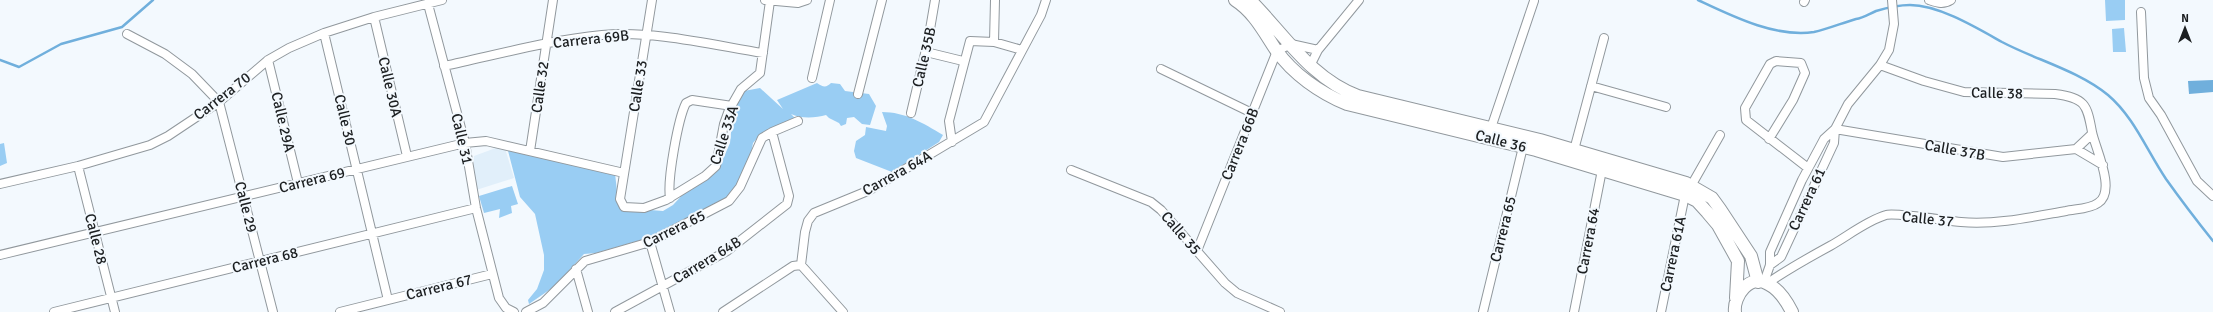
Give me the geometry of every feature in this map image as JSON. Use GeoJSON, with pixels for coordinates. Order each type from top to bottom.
{"type":"FeatureCollection","features":[{"type":"Feature","properties":{"kind":"main road","name":"Calle 36"},"geometry":{"type":"LineString","coordinates":[[1235,0],[1257,20],[1277,52],[1307,82],[1328,97],[1347,104],[1523,147],[1602,170],[1688,190],[1718,225],[1738,261],[1734,312]]}},
{"type":"Feature","properties":{"kind":"main road","name":"Calle 36"},"geometry":{"type":"LineString","coordinates":[[1250,0],[1310,66],[1332,84],[1358,96],[1574,150],[1712,198],[1751,256],[1763,282]]}},
{"type":"Feature","properties":{"kind":"main road"},"geometry":{"type":"LineString","coordinates":[[1736,298],[1740,291],[1748,285],[1763,282],[1783,298],[1792,312]]}},
{"type":"Feature","properties":{"kind":"street","name":"Carrera 70"},"geometry":{"type":"LineString","coordinates":[[0,184],[78,166],[150,145],[168,136],[219,102],[268,60],[324,33],[374,17],[442,0]]}},
{"type":"Feature","properties":{"kind":"street","name":"Calle 32"},"geometry":{"type":"LineString","coordinates":[[530,150],[553,0]]}},
{"type":"Feature","properties":{"kind":"street","name":"Calle 33"},"geometry":{"type":"LineString","coordinates":[[624,173],[652,0]]}},
{"type":"Feature","properties":{"kind":"street"},"geometry":{"type":"LineString","coordinates":[[764,0],[798,3],[808,0]]}},
{"type":"Feature","properties":{"kind":"street"},"geometry":{"type":"LineString","coordinates":[[763,52],[770,0]]}},
{"type":"Feature","properties":{"kind":"street"},"geometry":{"type":"LineString","coordinates":[[812,78],[830,0]]}},
{"type":"Feature","properties":{"kind":"street"},"geometry":{"type":"LineString","coordinates":[[858,94],[882,0]]}},
{"type":"Feature","properties":{"kind":"street","name":"Calle 35B"},"geometry":{"type":"LineString","coordinates":[[911,113],[926,52],[935,0]]}},
{"type":"Feature","properties":{"kind":"street"},"geometry":{"type":"LineString","coordinates":[[994,42],[995,0]]}},
{"type":"Feature","properties":{"kind":"street","name":"Carrera 64A"},"geometry":{"type":"LineString","coordinates":[[801,264],[805,232],[808,221],[814,213],[870,190],[984,122],[1041,15],[1046,0]]}},
{"type":"Feature","properties":{"kind":"street"},"geometry":{"type":"LineString","coordinates":[[1310,66],[1318,50],[1359,0]]}},
{"type":"Feature","properties":{"kind":"street","name":"Carrera 61"},"geometry":{"type":"LineString","coordinates":[[1763,282],[1770,265],[1770,252],[1808,168],[1824,139],[1835,128],[1848,104],[1880,65],[1889,50],[1894,24],[1892,0]]}},
{"type":"Feature","properties":{"kind":"street"},"geometry":{"type":"LineString","coordinates":[[1929,0],[1939,3],[1945,3],[1951,0]]}},
{"type":"Feature","properties":{"kind":"street"},"geometry":{"type":"LineString","coordinates":[[1490,128],[1534,1]]}},
{"type":"Feature","properties":{"kind":"street","name":"Calle 31"},"geometry":{"type":"LineString","coordinates":[[428,4],[464,143],[476,208],[492,274]]}},
{"type":"Feature","properties":{"kind":"street"},"geometry":{"type":"LineString","coordinates":[[2141,12],[2144,78],[2149,98],[2161,115],[2197,181],[2213,196]]}},
{"type":"Feature","properties":{"kind":"street","name":"Calle 30A"},"geometry":{"type":"LineString","coordinates":[[374,17],[407,156]]}},
{"type":"Feature","properties":{"kind":"street","name":"Calle 30"},"geometry":{"type":"LineString","coordinates":[[324,33],[388,300]]}},
{"type":"Feature","properties":{"kind":"street"},"geometry":{"type":"LineString","coordinates":[[126,34],[165,54],[192,74],[219,102]]}},
{"type":"Feature","properties":{"kind":"street","name":"Carrera 69B"},"geometry":{"type":"LineString","coordinates":[[444,66],[546,44],[603,35],[646,35],[763,52]]}},
{"type":"Feature","properties":{"kind":"street"},"geometry":{"type":"LineString","coordinates":[[1574,150],[1604,38]]}},
{"type":"Feature","properties":{"kind":"street"},"geometry":{"type":"LineString","coordinates":[[952,142],[949,121],[963,61],[970,41],[994,42],[1022,50]]}},
{"type":"Feature","properties":{"kind":"street"},"geometry":{"type":"LineString","coordinates":[[1277,52],[1291,44],[1318,50]]}},
{"type":"Feature","properties":{"kind":"street","name":"Calle 33A"},"geometry":{"type":"LineString","coordinates":[[624,173],[620,199],[624,207],[644,208],[670,198],[705,176],[716,166],[724,124],[732,106],[741,89],[760,72],[763,52]]}},
{"type":"Feature","properties":{"kind":"street"},"geometry":{"type":"LineString","coordinates":[[926,52],[963,61]]}},
{"type":"Feature","properties":{"kind":"street","name":"Carrera 66B"},"geometry":{"type":"LineString","coordinates":[[1197,251],[1277,52]]}},
{"type":"Feature","properties":{"kind":"street","name":"Calle 29A"},"geometry":{"type":"LineString","coordinates":[[268,60],[298,183]]}},
{"type":"Feature","properties":{"kind":"street"},"geometry":{"type":"LineString","coordinates":[[1769,139],[1796,94],[1805,72],[1801,63],[1776,61],[1770,64],[1745,108],[1746,120],[1769,139],[1808,168]]}},
{"type":"Feature","properties":{"kind":"street","name":"Calle 38"},"geometry":{"type":"LineString","coordinates":[[1880,65],[1964,92],[2066,95],[2082,102],[2089,112],[2092,134],[2102,165],[2106,187],[2103,197]]}},
{"type":"Feature","properties":{"kind":"street"},"geometry":{"type":"LineString","coordinates":[[1161,69],[1252,113]]}},
{"type":"Feature","properties":{"kind":"street"},"geometry":{"type":"LineString","coordinates":[[1591,86],[1666,107]]}},
{"type":"Feature","properties":{"kind":"street"},"geometry":{"type":"LineString","coordinates":[[670,198],[670,182],[679,127],[686,103],[692,100],[732,106]]}},
{"type":"Feature","properties":{"kind":"street","name":"Calle 29"},"geometry":{"type":"LineString","coordinates":[[219,102],[273,312]]}},
{"type":"Feature","properties":{"kind":"street","name":"Carrera 65"},"geometry":{"type":"LineString","coordinates":[[526,312],[535,310],[555,293],[585,261],[650,242],[729,201],[740,186],[759,143],[772,132],[798,122]]}},
{"type":"Feature","properties":{"kind":"street","name":"Carrera 61"},"geometry":{"type":"LineString","coordinates":[[1770,265],[1781,257],[1834,143],[1835,128]]}},
{"type":"Feature","properties":{"kind":"street","name":"Calle 37B"},"geometry":{"type":"LineString","coordinates":[[1835,128],[2003,157],[2076,149]]}},
{"type":"Feature","properties":{"kind":"street","name":"Carrera 64B"},"geometry":{"type":"LineString","coordinates":[[615,312],[727,251],[787,204],[789,196],[772,132]]}},
{"type":"Feature","properties":{"kind":"street"},"geometry":{"type":"LineString","coordinates":[[2092,134],[2076,149],[2102,165]]}},
{"type":"Feature","properties":{"kind":"street","name":"Carrera 61A"},"geometry":{"type":"LineString","coordinates":[[1661,312],[1688,190],[1720,135]]}},
{"type":"Feature","properties":{"kind":"street","name":"Carrera 69"},"geometry":{"type":"LineString","coordinates":[[0,255],[464,143],[486,141],[624,173]]}},
{"type":"Feature","properties":{"kind":"street","name":"Carrera 65"},"geometry":{"type":"LineString","coordinates":[[1483,312],[1523,147]]}},
{"type":"Feature","properties":{"kind":"street","name":"Calle 28"},"geometry":{"type":"LineString","coordinates":[[78,166],[115,312]]}},
{"type":"Feature","properties":{"kind":"street","name":"Calle 35"},"geometry":{"type":"LineString","coordinates":[[1071,170],[1150,202],[1161,210],[1225,283],[1237,293],[1280,312]]}},
{"type":"Feature","properties":{"kind":"street","name":"Carrera 64"},"geometry":{"type":"LineString","coordinates":[[1574,312],[1602,170]]}},
{"type":"Feature","properties":{"kind":"street","name":"Calle 37"},"geometry":{"type":"LineString","coordinates":[[1763,282],[1887,215],[1963,222],[2002,221],[2084,208],[2099,203],[2103,197]]}},
{"type":"Feature","properties":{"kind":"street","name":"Carrera 68"},"geometry":{"type":"LineString","coordinates":[[54,312],[476,208]]}},
{"type":"Feature","properties":{"kind":"street"},"geometry":{"type":"LineString","coordinates":[[650,242],[661,287],[670,312]]}},
{"type":"Feature","properties":{"kind":"street"},"geometry":{"type":"LineString","coordinates":[[723,312],[793,266],[801,264],[843,312]]}},
{"type":"Feature","properties":{"kind":"street"},"geometry":{"type":"LineString","coordinates":[[576,269],[588,312]]}},
{"type":"Feature","properties":{"kind":"street"},"geometry":{"type":"LineString","coordinates":[[492,274],[499,298],[506,308],[514,312]]}},
{"type":"Feature","properties":{"kind":"street","name":"Carrera 67"},"geometry":{"type":"LineString","coordinates":[[340,312],[492,274]]}},
{"type":"Feature","properties":{"kind":"shaded area"},"geometry":{"type":"Polygon","coordinates":[[[2105,0],[2125,0],[2125,20],[2106,21],[2105,0]]]}},
{"type":"Feature","properties":{"kind":"shaded area"},"geometry":{"type":"Polygon","coordinates":[[[2124,28],[2126,52],[2113,52],[2112,29],[2124,28]]]}},
{"type":"Feature","properties":{"kind":"shaded area"},"geometry":{"type":"Polygon","coordinates":[[[2213,80],[2213,92],[2189,94],[2188,81],[2213,80]]]}},
{"type":"Feature","properties":{"kind":"shaded area"},"geometry":{"type":"Polygon","coordinates":[[[817,83],[824,86],[828,86],[831,83],[840,84],[845,91],[869,94],[876,106],[870,125],[862,124],[854,117],[847,118],[846,124],[841,126],[839,123],[826,115],[808,118],[791,114],[796,119],[759,136],[753,143],[749,164],[729,199],[648,238],[596,253],[584,254],[555,286],[529,304],[528,300],[537,289],[544,270],[544,255],[535,214],[520,197],[507,147],[615,173],[618,201],[624,208],[663,211],[673,205],[687,190],[719,168],[730,143],[733,112],[744,91],[760,88],[783,109],[777,100],[817,83]]]}},
{"type":"Feature","properties":{"kind":"shaded area"},"geometry":{"type":"Polygon","coordinates":[[[882,112],[890,112],[906,116],[921,122],[943,135],[939,142],[892,172],[856,158],[854,151],[856,141],[865,135],[866,127],[886,131],[887,126],[882,112]]]}},
{"type":"Feature","properties":{"kind":"shaded area"},"geometry":{"type":"Polygon","coordinates":[[[4,143],[7,163],[0,166],[0,144],[4,143]]]}},
{"type":"Feature","properties":{"kind":"shaded area"},"geometry":{"type":"Polygon","coordinates":[[[504,145],[514,178],[473,191],[474,156],[504,145]]]}},
{"type":"Feature","properties":{"kind":"shaded area"},"geometry":{"type":"Polygon","coordinates":[[[512,186],[518,204],[511,206],[512,213],[499,218],[500,209],[484,213],[479,196],[512,186]]]}},
{"type":"Feature","properties":{"kind":"waterway"},"geometry":{"type":"LineString","coordinates":[[0,60],[19,67],[61,44],[122,27],[153,0]]}},
{"type":"Feature","properties":{"kind":"waterway"},"geometry":{"type":"LineString","coordinates":[[1698,0],[1740,19],[1770,29],[1785,32],[1800,33],[1819,31],[1861,18],[1876,11],[1910,5],[1933,9],[1958,18],[2002,42],[2070,72],[2096,86],[2108,95],[2133,124],[2166,179],[2213,241]]}}]}
